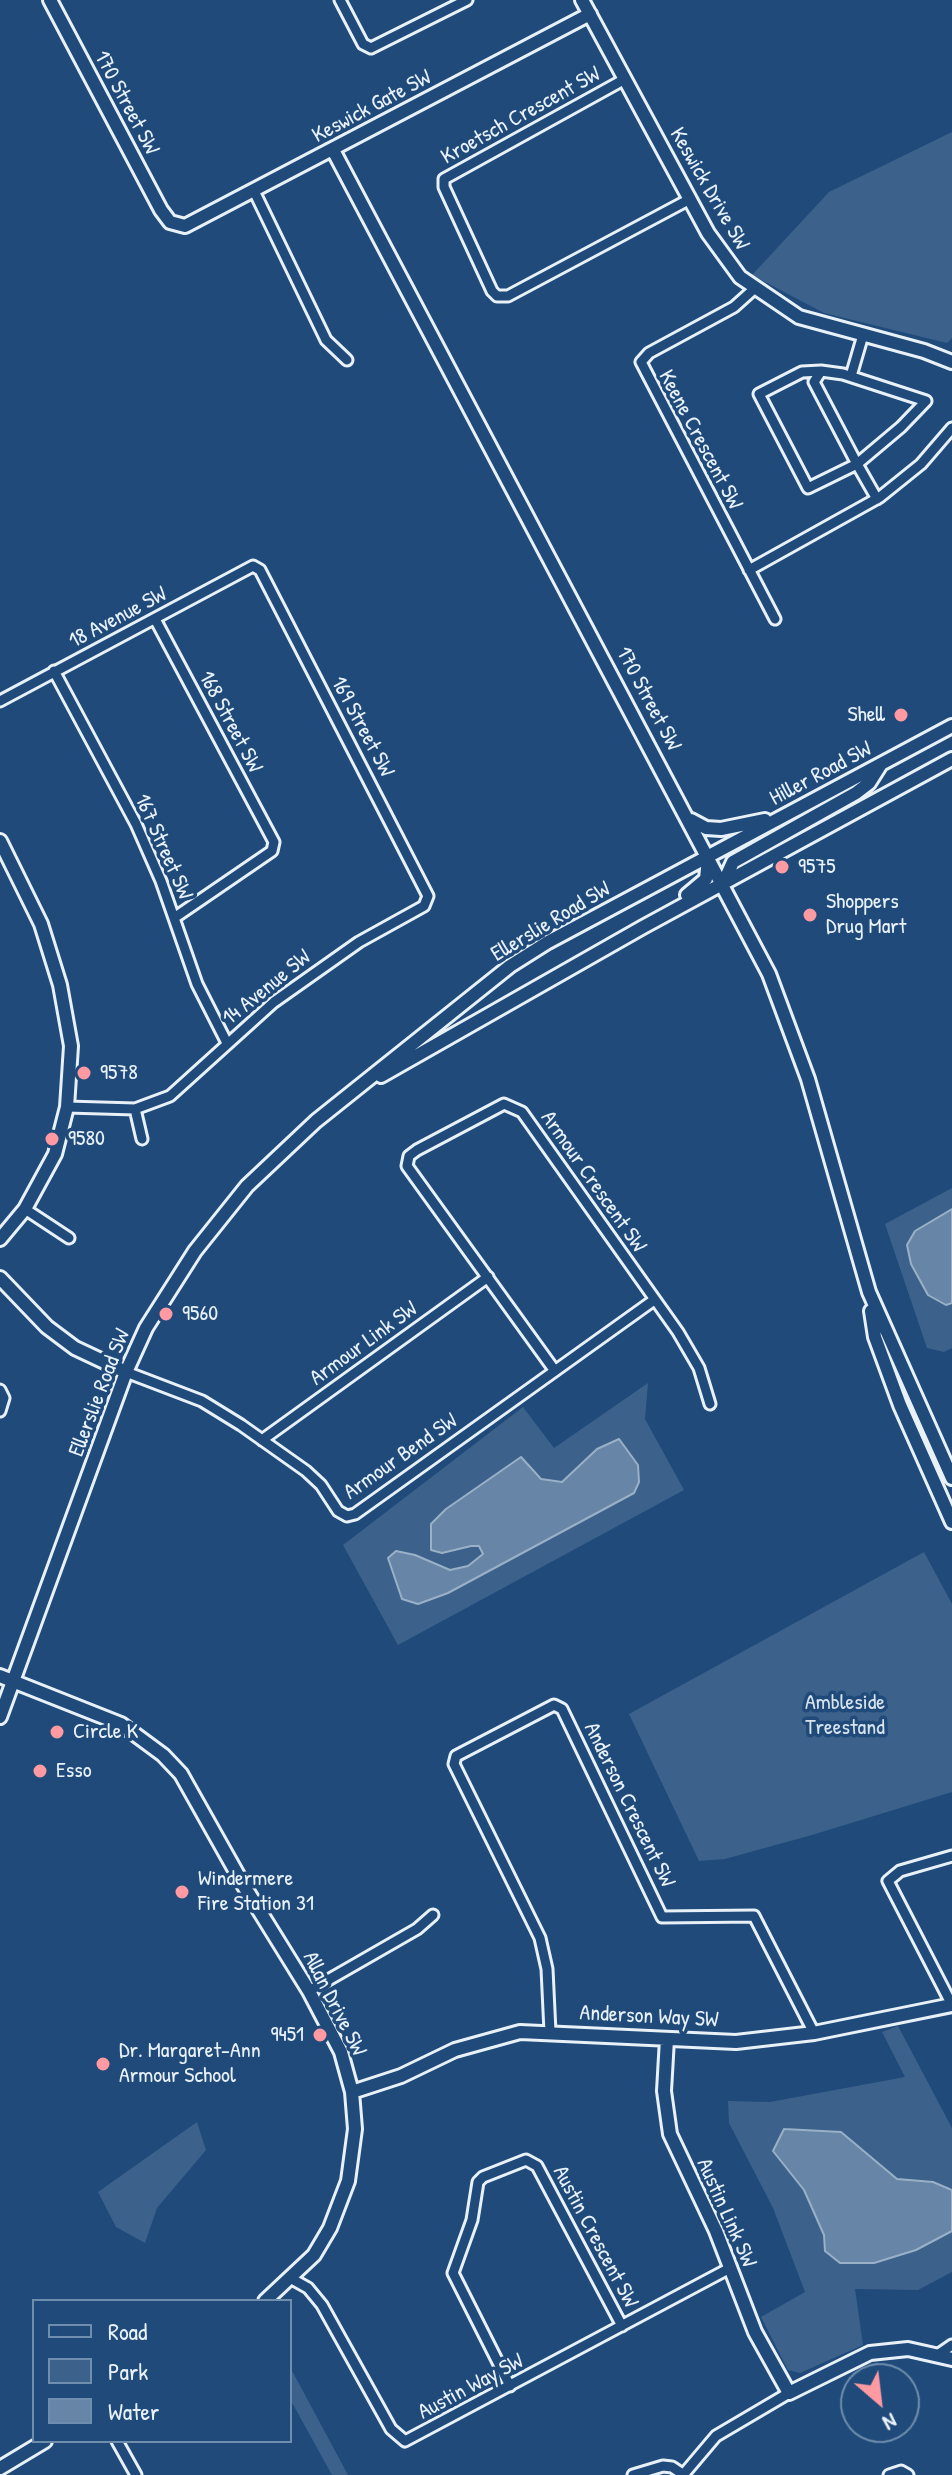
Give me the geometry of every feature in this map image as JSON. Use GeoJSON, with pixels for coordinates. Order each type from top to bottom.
{"type":"FeatureCollection","features":[{"type":"Feature","properties":{"kind":"main road","name":"170 Street SW"},"geometry":{"type":"LineString","coordinates":[[50,0],[170,222]]}},
{"type":"Feature","properties":{"kind":"main road","name":"Keswick Drive SW"},"geometry":{"type":"LineString","coordinates":[[582,0],[723,256],[754,289],[799,317],[952,362]]}},
{"type":"Feature","properties":{"kind":"main road","name":"Keswick Gate SW"},"geometry":{"type":"LineString","coordinates":[[170,222],[194,224],[590,14]]}},
{"type":"Feature","properties":{"kind":"main road","name":"170 Street SW"},"geometry":{"type":"LineString","coordinates":[[333,150],[769,974],[791,1028],[869,1292],[952,1478]]}},
{"type":"Feature","properties":{"kind":"main road","name":"Hiller Road SW"},"geometry":{"type":"LineString","coordinates":[[708,856],[952,726]]}},
{"type":"Feature","properties":{"kind":"main road"},"geometry":{"type":"LineString","coordinates":[[723,884],[952,759]]}},
{"type":"Feature","properties":{"kind":"main road"},"geometry":{"type":"LineString","coordinates":[[723,884],[733,862],[856,793],[869,783],[881,764]]}},
{"type":"Feature","properties":{"kind":"main road"},"geometry":{"type":"LineString","coordinates":[[684,811],[706,828],[735,827],[784,816]]}},
{"type":"Feature","properties":{"kind":"main road"},"geometry":{"type":"LineString","coordinates":[[0,841],[34,907],[60,985],[71,1046],[67,1107],[55,1154],[25,1209],[0,1239]]}},
{"type":"Feature","properties":{"kind":"main road"},"geometry":{"type":"LineString","coordinates":[[543,983],[564,963],[700,887],[706,879],[708,856]]}},
{"type":"Feature","properties":{"kind":"main road","name":"Ellerslie Road SW"},"geometry":{"type":"LineString","coordinates":[[0,1717],[6,1679],[126,1372],[170,1287],[222,1215],[280,1153],[510,966],[708,856]]}},
{"type":"Feature","properties":{"kind":"main road","name":"Ellerslie Road SW"},"geometry":{"type":"LineString","coordinates":[[348,1096],[543,983],[723,884]]}},
{"type":"Feature","properties":{"kind":"main road"},"geometry":{"type":"LineString","coordinates":[[0,1278],[47,1327],[75,1348],[126,1372]]}},
{"type":"Feature","properties":{"kind":"main road","name":"170 Street SW"},"geometry":{"type":"LineString","coordinates":[[869,1292],[875,1337],[900,1407],[952,1522]]}},
{"type":"Feature","properties":{"kind":"main road","name":"Allan Drive SW"},"geometry":{"type":"LineString","coordinates":[[6,1679],[121,1724],[172,1764],[194,1794],[341,2052],[352,2092],[355,2146],[348,2181],[322,2242],[292,2279],[267,2299]]}},
{"type":"Feature","properties":{"kind":"main road","name":"Anderson Way SW"},"geometry":{"type":"LineString","coordinates":[[352,2092],[401,2076],[487,2039],[520,2032],[736,2042],[814,2033],[952,2005]]}},
{"type":"Feature","properties":{"kind":"main road","name":"Austin Link SW"},"geometry":{"type":"LineString","coordinates":[[667,2039],[664,2091],[670,2134],[755,2332],[789,2393]]}},
{"type":"Feature","properties":{"kind":"main road"},"geometry":{"type":"LineString","coordinates":[[789,2393],[870,2353],[908,2349],[952,2359]]}},
{"type":"Feature","properties":{"kind":"main road"},"geometry":{"type":"LineString","coordinates":[[0,2468],[42,2443]]}},
{"type":"Feature","properties":{"kind":"street"},"geometry":{"type":"LineString","coordinates":[[340,0],[363,44],[371,48],[467,0]]}},
{"type":"Feature","properties":{"kind":"street","name":"Kroetsch Crescent SW"},"geometry":{"type":"LineString","coordinates":[[625,79],[444,179],[444,187],[492,291],[497,296],[508,296],[690,199]]}},
{"type":"Feature","properties":{"kind":"street"},"geometry":{"type":"LineString","coordinates":[[254,191],[326,340],[347,360]]}},
{"type":"Feature","properties":{"kind":"street","name":"Keene Crescent SW"},"geometry":{"type":"LineString","coordinates":[[754,289],[734,307],[649,353],[641,362],[775,619]]}},
{"type":"Feature","properties":{"kind":"street"},"geometry":{"type":"LineString","coordinates":[[851,376],[863,335]]}},
{"type":"Feature","properties":{"kind":"street"},"geometry":{"type":"LineString","coordinates":[[821,371],[814,382],[877,499]]}},
{"type":"Feature","properties":{"kind":"street"},"geometry":{"type":"LineString","coordinates":[[821,371],[851,376],[926,401],[857,464],[808,488],[759,394],[802,372],[821,371]]}},
{"type":"Feature","properties":{"kind":"street"},"geometry":{"type":"LineString","coordinates":[[749,570],[877,499],[921,464],[952,428]]}},
{"type":"Feature","properties":{"kind":"street","name":"18 Avenue SW"},"geometry":{"type":"LineString","coordinates":[[0,701],[256,568]]}},
{"type":"Feature","properties":{"kind":"street","name":"169 Street SW"},"geometry":{"type":"LineString","coordinates":[[256,568],[406,851],[428,901]]}},
{"type":"Feature","properties":{"kind":"street","name":"168 Street SW"},"geometry":{"type":"LineString","coordinates":[[155,619],[274,842],[272,851],[174,918]]}},
{"type":"Feature","properties":{"kind":"street","name":"167 Street SW"},"geometry":{"type":"LineString","coordinates":[[54,671],[136,824],[197,984],[227,1043]]}},
{"type":"Feature","properties":{"kind":"street","name":"14 Avenue SW"},"geometry":{"type":"LineString","coordinates":[[67,1107],[135,1109],[170,1096],[227,1043],[323,966],[428,901]]}},
{"type":"Feature","properties":{"kind":"street","name":"Armour Crescent SW"},"geometry":{"type":"LineString","coordinates":[[555,1371],[407,1166],[409,1156],[417,1150],[494,1107],[512,1105],[522,1112],[699,1368],[710,1404]]}},
{"type":"Feature","properties":{"kind":"street"},"geometry":{"type":"LineString","coordinates":[[135,1109],[142,1139]]}},
{"type":"Feature","properties":{"kind":"street"},"geometry":{"type":"LineString","coordinates":[[25,1209],[69,1238]]}},
{"type":"Feature","properties":{"kind":"street","name":"Armour Link SW"},"geometry":{"type":"LineString","coordinates":[[262,1440],[488,1277]]}},
{"type":"Feature","properties":{"kind":"street","name":"Armour Bend SW"},"geometry":{"type":"LineString","coordinates":[[126,1372],[202,1401],[262,1440],[306,1471],[321,1485],[338,1511],[347,1516],[355,1514],[654,1300]]}},
{"type":"Feature","properties":{"kind":"street"},"geometry":{"type":"LineString","coordinates":[[0,1411],[1,1392]]}},
{"type":"Feature","properties":{"kind":"street","name":"Anderson Crescent SW"},"geometry":{"type":"LineString","coordinates":[[550,2032],[547,1969],[540,1938],[454,1764],[456,1756],[554,1705],[562,1709],[662,1917],[754,1916],[814,2033]]}},
{"type":"Feature","properties":{"kind":"street"},"geometry":{"type":"LineString","coordinates":[[952,1856],[900,1871],[888,1881],[952,2005]]}},
{"type":"Feature","properties":{"kind":"street"},"geometry":{"type":"LineString","coordinates":[[309,1991],[417,1929],[433,1915]]}},
{"type":"Feature","properties":{"kind":"street","name":"Austin Crescent SW"},"geometry":{"type":"LineString","coordinates":[[510,2386],[453,2273],[472,2220],[478,2182],[483,2177],[526,2160],[537,2166],[622,2326]]}},
{"type":"Feature","properties":{"kind":"street","name":"Austin Way SW"},"geometry":{"type":"LineString","coordinates":[[292,2279],[308,2288],[322,2305],[391,2429],[400,2439],[412,2439],[730,2268]]}},
{"type":"Feature","properties":{"kind":"street"},"geometry":{"type":"LineString","coordinates":[[939,2354],[952,2345]]}},
{"type":"Feature","properties":{"kind":"street"},"geometry":{"type":"LineString","coordinates":[[633,2475],[663,2466],[672,2467],[684,2475],[716,2436],[789,2393]]}},
{"type":"Feature","properties":{"kind":"street"},"geometry":{"type":"LineString","coordinates":[[118,2443],[136,2475]]}},
{"type":"Feature","properties":{"kind":"street"},"geometry":{"type":"LineString","coordinates":[[889,2475],[901,2471],[908,2475]]}},
{"type":"Feature","properties":{"kind":"green space"},"geometry":{"type":"Polygon","coordinates":[[[952,132],[952,338],[947,343],[824,313],[752,275],[829,192],[952,132]]]}},
{"type":"Feature","properties":{"kind":"green space"},"geometry":{"type":"Polygon","coordinates":[[[952,1188],[952,1348],[944,1352],[927,1348],[885,1224],[952,1188]]]}},
{"type":"Feature","properties":{"kind":"green space"},"geometry":{"type":"Polygon","coordinates":[[[648,1383],[645,1419],[684,1490],[398,1645],[343,1545],[523,1407],[554,1448],[648,1383]]]}},
{"type":"Feature","properties":{"kind":"green space","name":"Ambleside Treestand"},"geometry":{"type":"Polygon","coordinates":[[[924,1552],[952,1604],[952,1792],[725,1859],[699,1861],[629,1714],[924,1552]]]}},
{"type":"Feature","properties":{"kind":"green space"},"geometry":{"type":"Polygon","coordinates":[[[898,2026],[952,2128],[952,2272],[918,2290],[855,2289],[863,2345],[800,2373],[788,2370],[761,2317],[805,2292],[773,2208],[729,2123],[728,2101],[770,2102],[905,2077],[882,2032],[898,2026]]]}},
{"type":"Feature","properties":{"kind":"green space"},"geometry":{"type":"Polygon","coordinates":[[[197,2122],[206,2150],[157,2208],[145,2243],[116,2227],[98,2192],[197,2122]]]}},
{"type":"Feature","properties":{"kind":"green space"},"geometry":{"type":"Polygon","coordinates":[[[292,2371],[348,2475],[332,2475],[292,2403],[292,2371]]]}},
{"type":"Feature","properties":{"kind":"water"},"geometry":{"type":"Polygon","coordinates":[[[952,1209],[952,1303],[946,1305],[928,1295],[911,1264],[907,1245],[915,1231],[952,1209]]]}},
{"type":"Feature","properties":{"kind":"water"},"geometry":{"type":"Polygon","coordinates":[[[619,1439],[638,1465],[639,1482],[634,1493],[448,1593],[418,1604],[402,1599],[388,1558],[396,1551],[415,1555],[450,1570],[468,1566],[483,1554],[479,1546],[442,1553],[431,1550],[431,1524],[446,1509],[521,1457],[541,1479],[562,1482],[597,1449],[619,1439]]]}},
{"type":"Feature","properties":{"kind":"water"},"geometry":{"type":"Polygon","coordinates":[[[784,2129],[841,2132],[897,2179],[933,2182],[952,2190],[952,2231],[916,2250],[874,2263],[840,2263],[825,2251],[824,2235],[804,2190],[773,2151],[784,2129]]]}},
{"type":"Feature","properties":{"kind":"place","name":"Shell"},"geometry":{"type":"Point","coordinates":[901,715]}},
{"type":"Feature","properties":{"kind":"place","name":"9575"},"geometry":{"type":"Point","coordinates":[782,867]}},
{"type":"Feature","properties":{"kind":"place","name":"Shoppers Drug Mart"},"geometry":{"type":"Point","coordinates":[810,915]}},
{"type":"Feature","properties":{"kind":"place","name":"9578"},"geometry":{"type":"Point","coordinates":[84,1073]}},
{"type":"Feature","properties":{"kind":"place","name":"9580"},"geometry":{"type":"Point","coordinates":[52,1139]}},
{"type":"Feature","properties":{"kind":"place","name":"9560"},"geometry":{"type":"Point","coordinates":[166,1314]}},
{"type":"Feature","properties":{"kind":"place","name":"Circle K"},"geometry":{"type":"Point","coordinates":[57,1732]}},
{"type":"Feature","properties":{"kind":"place","name":"Esso"},"geometry":{"type":"Point","coordinates":[40,1771]}},
{"type":"Feature","properties":{"kind":"place","name":"Windermere Fire Station 31"},"geometry":{"type":"Point","coordinates":[182,1892]}},
{"type":"Feature","properties":{"kind":"place","name":"9451"},"geometry":{"type":"Point","coordinates":[320,2035]}},
{"type":"Feature","properties":{"kind":"place","name":"Dr. Margaret-Ann Armour School"},"geometry":{"type":"Point","coordinates":[103,2064]}}]}
